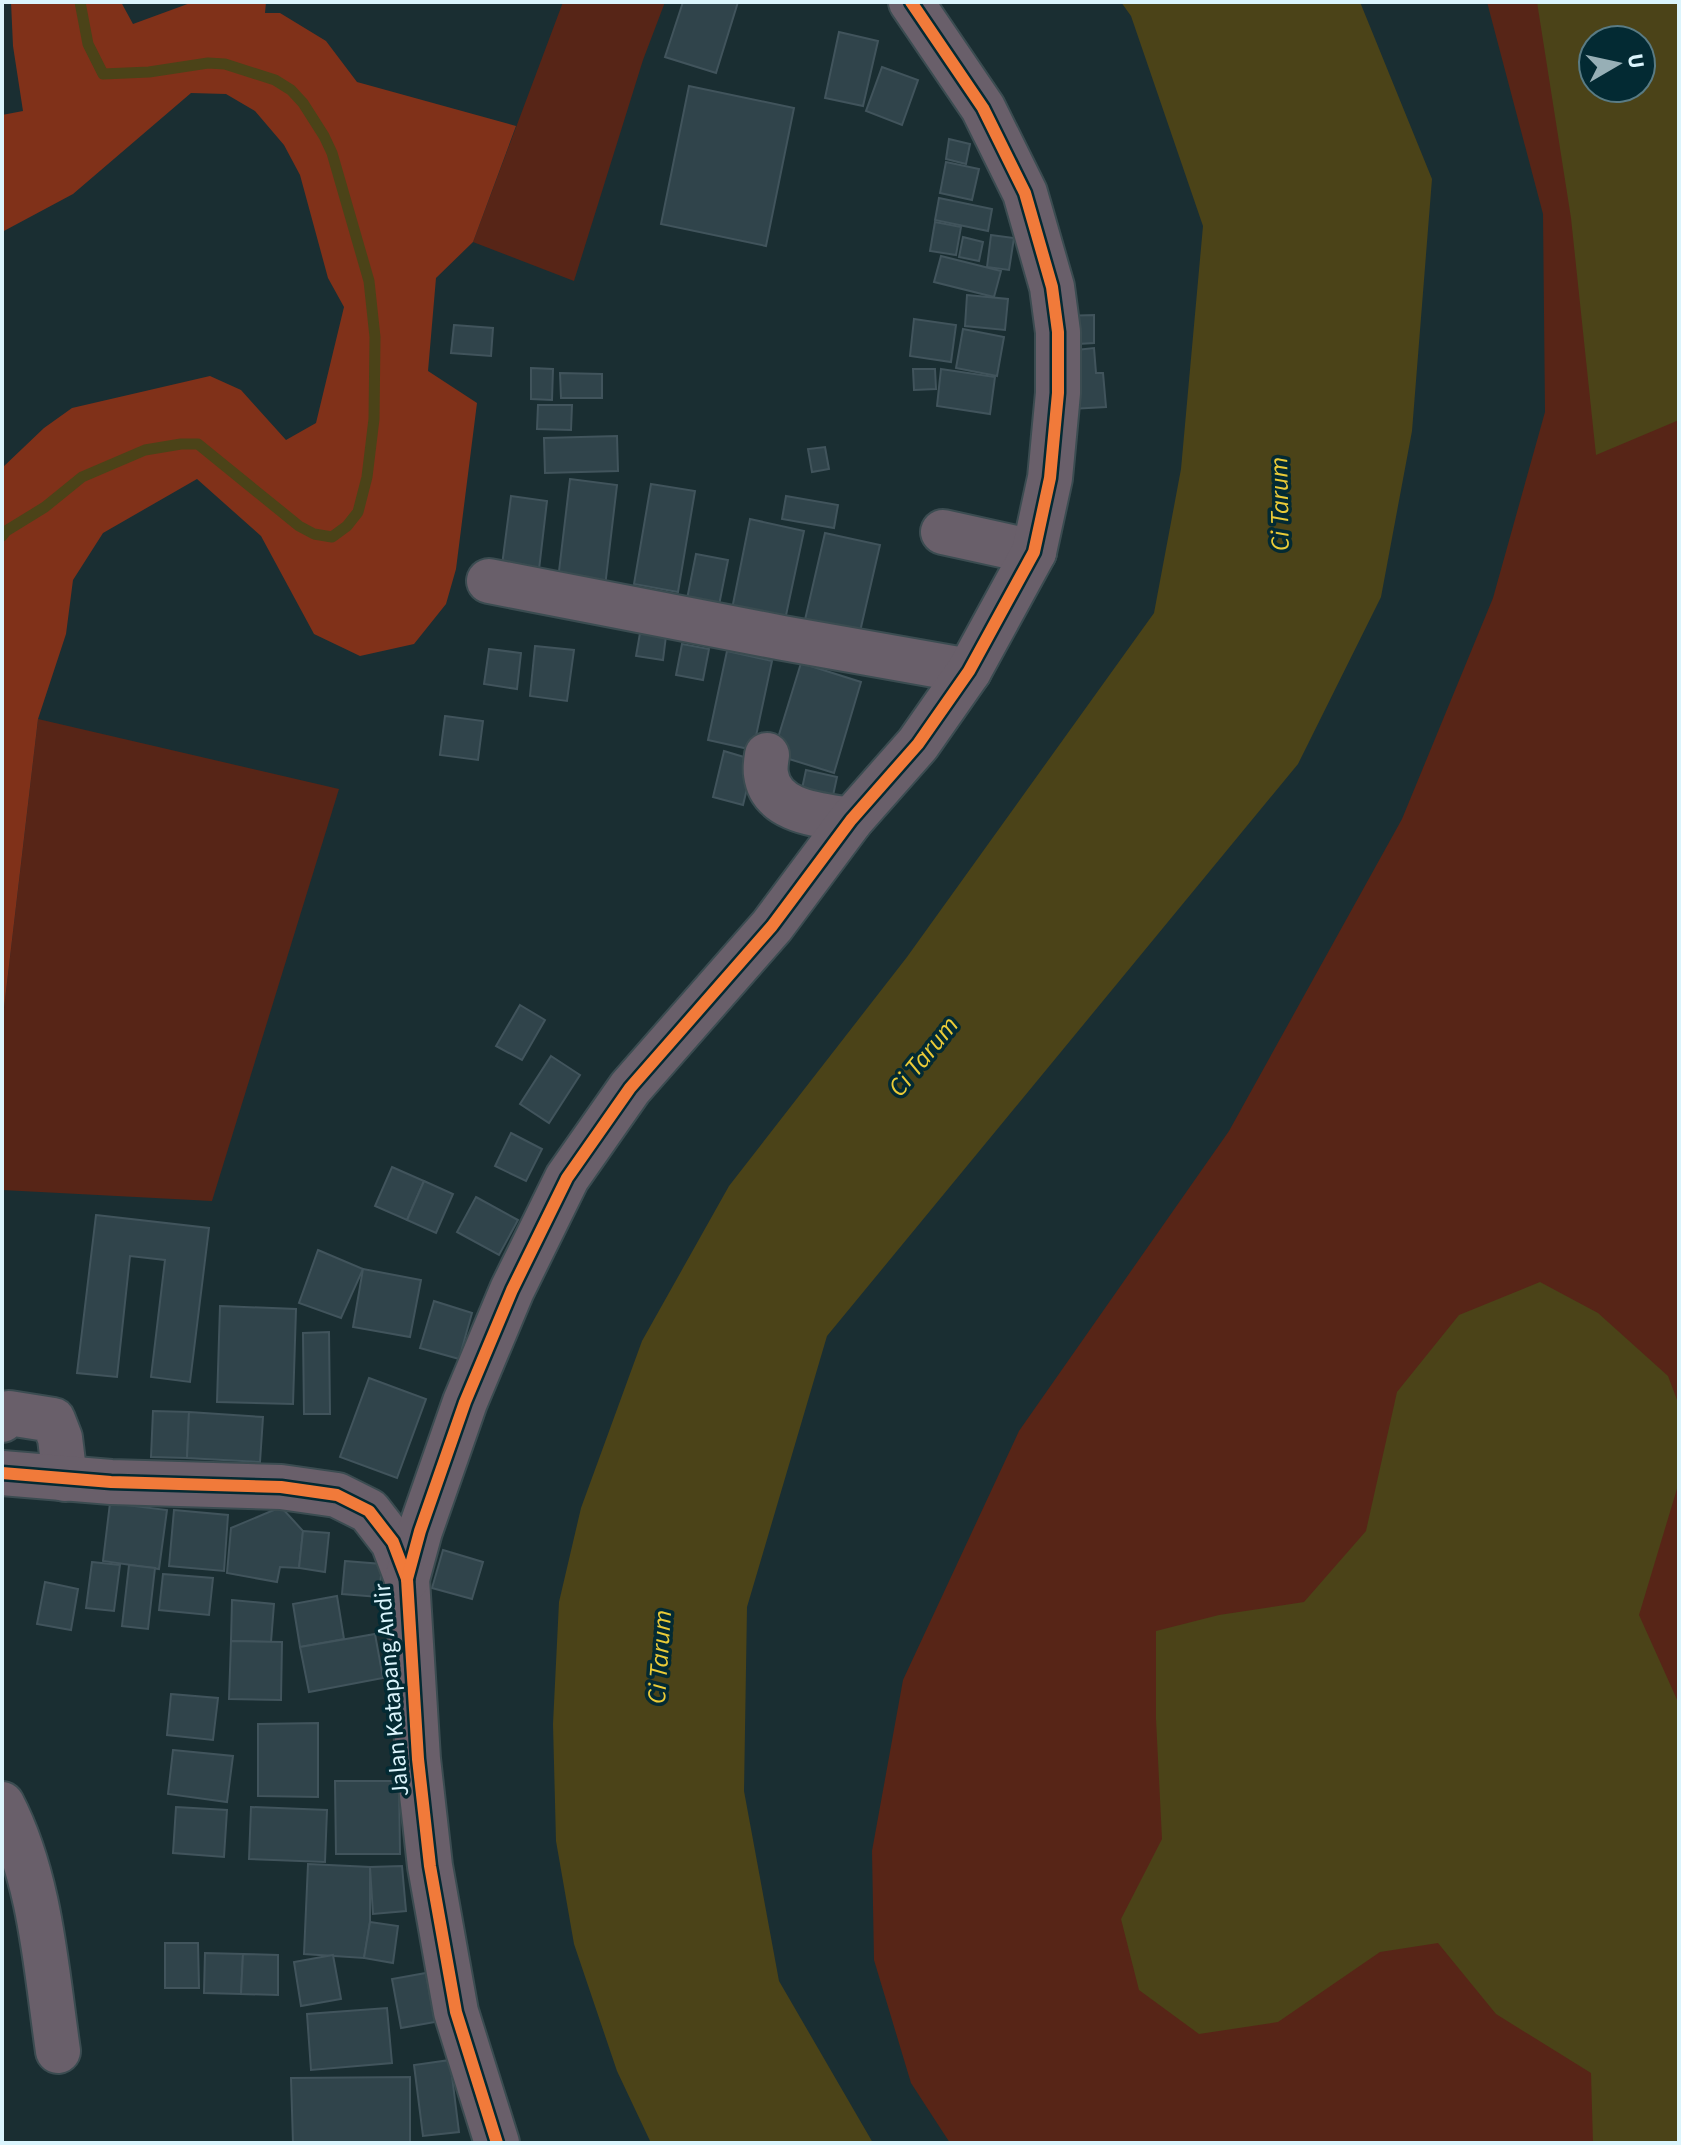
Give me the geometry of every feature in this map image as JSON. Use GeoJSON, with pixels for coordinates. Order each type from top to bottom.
{"type":"FeatureCollection","features":[{"type":"Feature","properties":{"kind":"street"},"geometry":{"type":"LineString","coordinates":[[407,1579],[420,1531],[465,1402],[512,1290],[567,1178],[630,1088],[772,926],[851,820],[918,744],[969,671],[1034,552],[1050,478],[1058,393],[1058,332],[1052,287],[1025,193],[990,122],[911,2]]}},
{"type":"Feature","properties":{"kind":"street"},"geometry":{"type":"LineString","coordinates":[[943,532],[1034,552]]}},
{"type":"Feature","properties":{"kind":"street"},"geometry":{"type":"LineString","coordinates":[[489,581],[969,671]]}},
{"type":"Feature","properties":{"kind":"street"},"geometry":{"type":"LineString","coordinates":[[767,755],[766,776],[772,791],[784,803],[804,811],[851,820]]}},
{"type":"Feature","properties":{"kind":"street"},"geometry":{"type":"LineString","coordinates":[[2,1420],[9,1413],[53,1420],[60,1438],[65,1479]]}},
{"type":"Feature","properties":{"kind":"street","name":"Jalan Katapang Andir"},"geometry":{"type":"LineString","coordinates":[[2,1473],[111,1482],[281,1487],[337,1495],[369,1511],[393,1542],[407,1579],[418,1759],[430,1866],[456,2012],[497,2143]]}},
{"type":"Feature","properties":{"kind":"street"},"geometry":{"type":"LineString","coordinates":[[2,1804],[14,1828],[34,1895],[58,2051]]}},
{"type":"Feature","properties":{"kind":"shaded area"},"geometry":{"type":"Polygon","coordinates":[[[11,2],[121,2],[133,24],[193,2],[266,2],[265,13],[280,13],[326,41],[357,82],[516,126],[473,242],[436,278],[428,371],[477,403],[456,569],[446,604],[414,644],[360,656],[314,634],[261,536],[197,479],[103,533],[73,580],[66,634],[38,719],[2,1025],[2,468],[44,428],[72,408],[210,376],[241,390],[286,440],[316,423],[344,307],[328,278],[300,175],[284,145],[255,111],[226,94],[191,93],[73,194],[2,232],[2,115],[23,111],[13,46],[11,2]]]}},
{"type":"Feature","properties":{"kind":"shaded area"},"geometry":{"type":"Polygon","coordinates":[[[563,2],[665,2],[643,60],[574,281],[473,242],[563,2]]]}},
{"type":"Feature","properties":{"kind":"shaded area"},"geometry":{"type":"Polygon","coordinates":[[[1487,2],[1679,2],[1679,2143],[950,2143],[911,2083],[874,1960],[872,1851],[903,1680],[1019,1431],[1229,1131],[1402,819],[1493,598],[1545,412],[1543,214],[1487,2]]]}},
{"type":"Feature","properties":{"kind":"shaded area"},"geometry":{"type":"Polygon","coordinates":[[[38,719],[339,789],[212,1201],[2,1190],[2,1025],[38,719]]]}},
{"type":"Feature","properties":{"kind":"water","name":"Ci Tarum"},"geometry":{"type":"Polygon","coordinates":[[[1121,2],[1360,2],[1432,179],[1412,431],[1381,597],[1298,764],[827,1336],[747,1607],[744,1791],[779,1981],[873,2143],[651,2143],[617,2071],[574,1944],[556,1841],[553,1724],[559,1602],[581,1508],[642,1341],[729,1186],[907,957],[1154,613],[1181,469],[1203,226],[1131,16],[1121,2]]]}},
{"type":"Feature","properties":{"kind":"water"},"geometry":{"type":"Polygon","coordinates":[[[1537,2],[1679,2],[1679,420],[1596,455],[1571,218],[1537,2]]]}},
{"type":"Feature","properties":{"kind":"water"},"geometry":{"type":"Polygon","coordinates":[[[1540,1282],[1598,1313],[1668,1376],[1679,1405],[1679,1482],[1639,1615],[1679,1704],[1679,2143],[1593,2143],[1591,2073],[1496,2014],[1438,1943],[1380,1952],[1278,2022],[1199,2034],[1139,1990],[1121,1919],[1162,1839],[1156,1719],[1156,1631],[1219,1615],[1304,1602],[1366,1531],[1397,1392],[1459,1315],[1540,1282]]]}},
{"type":"Feature","properties":{"kind":"building"},"geometry":{"type":"Polygon","coordinates":[[[683,2],[738,2],[716,73],[665,57],[683,2]]]}},
{"type":"Feature","properties":{"kind":"building"},"geometry":{"type":"Polygon","coordinates":[[[839,32],[878,41],[863,106],[825,98],[839,32]]]}},
{"type":"Feature","properties":{"kind":"building"},"geometry":{"type":"Polygon","coordinates":[[[882,67],[918,80],[902,125],[866,111],[882,67]]]}},
{"type":"Feature","properties":{"kind":"building"},"geometry":{"type":"Polygon","coordinates":[[[689,86],[794,108],[766,246],[661,224],[689,86]]]}},
{"type":"Feature","properties":{"kind":"building"},"geometry":{"type":"Polygon","coordinates":[[[949,139],[970,144],[966,164],[946,159],[949,139]]]}},
{"type":"Feature","properties":{"kind":"building"},"geometry":{"type":"Polygon","coordinates":[[[946,162],[979,169],[972,200],[940,193],[946,162]]]}},
{"type":"Feature","properties":{"kind":"building"},"geometry":{"type":"Polygon","coordinates":[[[939,198],[992,209],[988,231],[935,220],[939,198]]]}},
{"type":"Feature","properties":{"kind":"building"},"geometry":{"type":"Polygon","coordinates":[[[935,222],[961,227],[956,255],[930,251],[935,222]]]}},
{"type":"Feature","properties":{"kind":"building"},"geometry":{"type":"Polygon","coordinates":[[[991,235],[1014,238],[1009,270],[987,267],[991,235]]]}},
{"type":"Feature","properties":{"kind":"building"},"geometry":{"type":"Polygon","coordinates":[[[963,237],[983,242],[979,261],[959,257],[963,237]]]}},
{"type":"Feature","properties":{"kind":"building"},"geometry":{"type":"Polygon","coordinates":[[[941,256],[1001,271],[994,297],[934,282],[941,256]]]}},
{"type":"Feature","properties":{"kind":"building"},"geometry":{"type":"Polygon","coordinates":[[[967,295],[1008,299],[1005,330],[965,326],[967,295]]]}},
{"type":"Feature","properties":{"kind":"building"},"geometry":{"type":"Polygon","coordinates":[[[1094,315],[1094,343],[1061,345],[1061,316],[1094,315]]]}},
{"type":"Feature","properties":{"kind":"building"},"geometry":{"type":"Polygon","coordinates":[[[914,319],[956,325],[951,362],[910,356],[914,319]]]}},
{"type":"Feature","properties":{"kind":"building"},"geometry":{"type":"Polygon","coordinates":[[[454,325],[493,328],[491,356],[451,353],[454,325]]]}},
{"type":"Feature","properties":{"kind":"building"},"geometry":{"type":"Polygon","coordinates":[[[963,329],[1004,337],[997,376],[956,368],[963,329]]]}},
{"type":"Feature","properties":{"kind":"building"},"geometry":{"type":"Polygon","coordinates":[[[1094,348],[1096,373],[1103,373],[1106,407],[1071,409],[1067,351],[1094,348]]]}},
{"type":"Feature","properties":{"kind":"building"},"geometry":{"type":"Polygon","coordinates":[[[531,368],[553,369],[552,400],[531,399],[531,368]]]}},
{"type":"Feature","properties":{"kind":"building"},"geometry":{"type":"Polygon","coordinates":[[[913,369],[935,369],[936,389],[914,390],[913,369]]]}},
{"type":"Feature","properties":{"kind":"building"},"geometry":{"type":"Polygon","coordinates":[[[941,369],[995,377],[990,414],[937,406],[941,369]]]}},
{"type":"Feature","properties":{"kind":"building"},"geometry":{"type":"Polygon","coordinates":[[[560,373],[602,374],[602,398],[561,398],[560,373]]]}},
{"type":"Feature","properties":{"kind":"building"},"geometry":{"type":"Polygon","coordinates":[[[538,405],[572,405],[571,430],[537,429],[538,405]]]}},
{"type":"Feature","properties":{"kind":"building"},"geometry":{"type":"Polygon","coordinates":[[[617,436],[618,471],[545,473],[544,438],[617,436]]]}},
{"type":"Feature","properties":{"kind":"building"},"geometry":{"type":"Polygon","coordinates":[[[825,447],[829,469],[812,472],[808,449],[825,447]]]}},
{"type":"Feature","properties":{"kind":"building"},"geometry":{"type":"Polygon","coordinates":[[[570,479],[617,485],[604,595],[557,588],[570,479]]]}},
{"type":"Feature","properties":{"kind":"building"},"geometry":{"type":"Polygon","coordinates":[[[651,484],[695,491],[678,592],[634,584],[651,484]]]}},
{"type":"Feature","properties":{"kind":"building"},"geometry":{"type":"Polygon","coordinates":[[[511,496],[547,501],[538,578],[501,573],[511,496]]]}},
{"type":"Feature","properties":{"kind":"building"},"geometry":{"type":"Polygon","coordinates":[[[786,496],[838,505],[834,528],[782,519],[786,496]]]}},
{"type":"Feature","properties":{"kind":"building"},"geometry":{"type":"Polygon","coordinates":[[[750,519],[804,531],[785,620],[732,609],[750,519]]]}},
{"type":"Feature","properties":{"kind":"building"},"geometry":{"type":"Polygon","coordinates":[[[825,533],[880,545],[859,636],[804,624],[825,533]]]}},
{"type":"Feature","properties":{"kind":"building"},"geometry":{"type":"Polygon","coordinates":[[[696,554],[728,560],[716,620],[684,614],[696,554]]]}},
{"type":"Feature","properties":{"kind":"building"},"geometry":{"type":"Polygon","coordinates":[[[640,633],[666,636],[663,660],[636,656],[640,633]]]}},
{"type":"Feature","properties":{"kind":"building"},"geometry":{"type":"Polygon","coordinates":[[[682,644],[709,649],[703,680],[676,675],[682,644]]]}},
{"type":"Feature","properties":{"kind":"building"},"geometry":{"type":"Polygon","coordinates":[[[535,646],[574,650],[567,701],[530,696],[535,646]]]}},
{"type":"Feature","properties":{"kind":"building"},"geometry":{"type":"Polygon","coordinates":[[[489,649],[521,653],[517,689],[484,684],[489,649]]]}},
{"type":"Feature","properties":{"kind":"building"},"geometry":{"type":"Polygon","coordinates":[[[727,651],[772,661],[753,750],[708,740],[727,651]]]}},
{"type":"Feature","properties":{"kind":"building"},"geometry":{"type":"Polygon","coordinates":[[[801,663],[861,682],[834,773],[773,754],[801,663]]]}},
{"type":"Feature","properties":{"kind":"building"},"geometry":{"type":"Polygon","coordinates":[[[445,716],[483,721],[478,760],[440,755],[445,716]]]}},
{"type":"Feature","properties":{"kind":"building"},"geometry":{"type":"Polygon","coordinates":[[[724,751],[754,760],[743,805],[713,797],[724,751]]]}},
{"type":"Feature","properties":{"kind":"building"},"geometry":{"type":"Polygon","coordinates":[[[806,770],[837,777],[831,805],[800,798],[806,770]]]}},
{"type":"Feature","properties":{"kind":"building"},"geometry":{"type":"Polygon","coordinates":[[[520,1005],[545,1020],[522,1060],[496,1046],[520,1005]]]}},
{"type":"Feature","properties":{"kind":"building"},"geometry":{"type":"Polygon","coordinates":[[[551,1056],[580,1075],[549,1123],[520,1104],[551,1056]]]}},
{"type":"Feature","properties":{"kind":"building"},"geometry":{"type":"Polygon","coordinates":[[[511,1133],[542,1149],[526,1181],[495,1166],[511,1133]]]}},
{"type":"Feature","properties":{"kind":"building"},"geometry":{"type":"Polygon","coordinates":[[[392,1167],[424,1181],[407,1220],[375,1206],[392,1167]]]}},
{"type":"Feature","properties":{"kind":"building"},"geometry":{"type":"Polygon","coordinates":[[[424,1181],[453,1194],[436,1233],[407,1220],[424,1181]]]}},
{"type":"Feature","properties":{"kind":"building"},"geometry":{"type":"Polygon","coordinates":[[[476,1197],[518,1220],[499,1255],[457,1232],[476,1197]]]}},
{"type":"Feature","properties":{"kind":"building"},"geometry":{"type":"Polygon","coordinates":[[[96,1215],[209,1228],[190,1382],[151,1377],[165,1260],[130,1256],[117,1377],[77,1373],[96,1215]]]}},
{"type":"Feature","properties":{"kind":"building"},"geometry":{"type":"Polygon","coordinates":[[[318,1250],[363,1269],[341,1318],[299,1303],[318,1250]]]}},
{"type":"Feature","properties":{"kind":"building"},"geometry":{"type":"Polygon","coordinates":[[[363,1269],[421,1280],[410,1337],[353,1327],[363,1269]]]}},
{"type":"Feature","properties":{"kind":"building"},"geometry":{"type":"Polygon","coordinates":[[[434,1301],[472,1313],[459,1359],[420,1348],[434,1301]]]}},
{"type":"Feature","properties":{"kind":"building"},"geometry":{"type":"Polygon","coordinates":[[[220,1306],[296,1309],[293,1404],[217,1402],[220,1306]]]}},
{"type":"Feature","properties":{"kind":"building"},"geometry":{"type":"Polygon","coordinates":[[[329,1332],[330,1414],[304,1414],[303,1333],[329,1332]]]}},
{"type":"Feature","properties":{"kind":"building"},"geometry":{"type":"Polygon","coordinates":[[[369,1378],[426,1399],[397,1478],[340,1457],[369,1378]]]}},
{"type":"Feature","properties":{"kind":"building"},"geometry":{"type":"Polygon","coordinates":[[[153,1411],[189,1412],[187,1458],[151,1457],[153,1411]]]}},
{"type":"Feature","properties":{"kind":"building"},"geometry":{"type":"Polygon","coordinates":[[[189,1412],[263,1417],[260,1462],[187,1458],[189,1412]]]}},
{"type":"Feature","properties":{"kind":"building"},"geometry":{"type":"Polygon","coordinates":[[[110,1503],[167,1510],[159,1569],[103,1561],[110,1503]]]}},
{"type":"Feature","properties":{"kind":"building"},"geometry":{"type":"Polygon","coordinates":[[[281,1507],[303,1531],[299,1568],[280,1567],[277,1582],[227,1573],[231,1528],[281,1507]]]}},
{"type":"Feature","properties":{"kind":"building"},"geometry":{"type":"Polygon","coordinates":[[[174,1510],[228,1515],[224,1571],[169,1566],[174,1510]]]}},
{"type":"Feature","properties":{"kind":"building"},"geometry":{"type":"Polygon","coordinates":[[[303,1531],[329,1533],[325,1572],[299,1568],[303,1531]]]}},
{"type":"Feature","properties":{"kind":"building"},"geometry":{"type":"Polygon","coordinates":[[[443,1550],[483,1562],[472,1599],[432,1588],[443,1550]]]}},
{"type":"Feature","properties":{"kind":"building"},"geometry":{"type":"Polygon","coordinates":[[[345,1561],[382,1564],[379,1597],[342,1594],[345,1561]]]}},
{"type":"Feature","properties":{"kind":"building"},"geometry":{"type":"Polygon","coordinates":[[[92,1562],[120,1565],[114,1611],[86,1608],[92,1562]]]}},
{"type":"Feature","properties":{"kind":"building"},"geometry":{"type":"Polygon","coordinates":[[[129,1565],[155,1568],[148,1629],[122,1626],[129,1565]]]}},
{"type":"Feature","properties":{"kind":"building"},"geometry":{"type":"Polygon","coordinates":[[[163,1574],[213,1578],[209,1615],[159,1610],[163,1574]]]}},
{"type":"Feature","properties":{"kind":"building"},"geometry":{"type":"Polygon","coordinates":[[[45,1582],[78,1589],[71,1630],[37,1624],[45,1582]]]}},
{"type":"Feature","properties":{"kind":"building"},"geometry":{"type":"Polygon","coordinates":[[[337,1596],[344,1639],[300,1647],[293,1604],[337,1596]]]}},
{"type":"Feature","properties":{"kind":"building"},"geometry":{"type":"Polygon","coordinates":[[[232,1600],[274,1604],[271,1642],[231,1641],[232,1600]]]}},
{"type":"Feature","properties":{"kind":"building"},"geometry":{"type":"Polygon","coordinates":[[[375,1634],[383,1678],[309,1692],[300,1647],[375,1634]]]}},
{"type":"Feature","properties":{"kind":"building"},"geometry":{"type":"Polygon","coordinates":[[[231,1641],[282,1642],[281,1700],[229,1699],[231,1641]]]}},
{"type":"Feature","properties":{"kind":"building"},"geometry":{"type":"Polygon","coordinates":[[[171,1694],[218,1698],[213,1740],[167,1735],[171,1694]]]}},
{"type":"Feature","properties":{"kind":"building"},"geometry":{"type":"Polygon","coordinates":[[[318,1723],[318,1797],[258,1796],[258,1724],[318,1723]]]}},
{"type":"Feature","properties":{"kind":"building"},"geometry":{"type":"Polygon","coordinates":[[[173,1750],[233,1756],[227,1802],[168,1794],[173,1750]]]}},
{"type":"Feature","properties":{"kind":"building"},"geometry":{"type":"Polygon","coordinates":[[[335,1781],[399,1781],[400,1854],[336,1854],[335,1781]]]}},
{"type":"Feature","properties":{"kind":"building"},"geometry":{"type":"Polygon","coordinates":[[[176,1807],[227,1810],[224,1857],[173,1853],[176,1807]]]}},
{"type":"Feature","properties":{"kind":"building"},"geometry":{"type":"Polygon","coordinates":[[[251,1807],[327,1810],[325,1862],[249,1859],[251,1807]]]}},
{"type":"Feature","properties":{"kind":"building"},"geometry":{"type":"Polygon","coordinates":[[[308,1864],[370,1867],[370,1922],[364,1958],[304,1954],[308,1864]]]}},
{"type":"Feature","properties":{"kind":"building"},"geometry":{"type":"Polygon","coordinates":[[[402,1866],[406,1911],[373,1914],[370,1867],[402,1866]]]}},
{"type":"Feature","properties":{"kind":"building"},"geometry":{"type":"Polygon","coordinates":[[[370,1922],[398,1926],[393,1963],[364,1958],[370,1922]]]}},
{"type":"Feature","properties":{"kind":"building"},"geometry":{"type":"Polygon","coordinates":[[[165,1943],[198,1943],[199,1988],[165,1988],[165,1943]]]}},
{"type":"Feature","properties":{"kind":"building"},"geometry":{"type":"Polygon","coordinates":[[[205,1953],[243,1954],[241,1994],[204,1993],[205,1953]]]}},
{"type":"Feature","properties":{"kind":"building"},"geometry":{"type":"Polygon","coordinates":[[[243,1954],[278,1955],[278,1995],[241,1994],[243,1954]]]}},
{"type":"Feature","properties":{"kind":"building"},"geometry":{"type":"Polygon","coordinates":[[[333,1955],[341,1999],[301,2006],[294,1962],[333,1955]]]}},
{"type":"Feature","properties":{"kind":"building"},"geometry":{"type":"Polygon","coordinates":[[[426,1973],[435,2022],[401,2028],[392,1979],[426,1973]]]}},
{"type":"Feature","properties":{"kind":"building"},"geometry":{"type":"Polygon","coordinates":[[[387,2008],[392,2063],[311,2070],[307,2014],[387,2008]]]}},
{"type":"Feature","properties":{"kind":"building"},"geometry":{"type":"Polygon","coordinates":[[[450,2060],[459,2132],[423,2136],[414,2065],[450,2060]]]}},
{"type":"Feature","properties":{"kind":"building"},"geometry":{"type":"Polygon","coordinates":[[[410,2077],[410,2143],[293,2143],[291,2078],[410,2077]]]}},
{"type":"Feature","properties":{"kind":"waterway"},"geometry":{"type":"LineString","coordinates":[[2,536],[82,477],[145,450],[181,444],[198,444],[299,526],[314,534],[332,537],[347,526],[358,512],[367,477],[374,419],[375,337],[369,281],[332,153],[324,136],[291,90],[275,80],[225,64],[103,74],[88,44],[80,2]]}},
{"type":"Feature","properties":{"kind":"cycle path"},"geometry":{"type":"LineString","coordinates":[[407,1579],[420,1531],[465,1402],[512,1290],[567,1178],[630,1088],[772,926],[851,820],[918,744],[969,671],[1034,552],[1050,478],[1058,393],[1058,332],[1052,287],[1025,193],[983,108],[911,2]]}},
{"type":"Feature","properties":{"kind":"cycle path"},"geometry":{"type":"LineString","coordinates":[[2,1473],[111,1482],[281,1487],[337,1495],[369,1511],[393,1542],[407,1579],[418,1759],[430,1866],[456,2012],[497,2143]]}}]}
